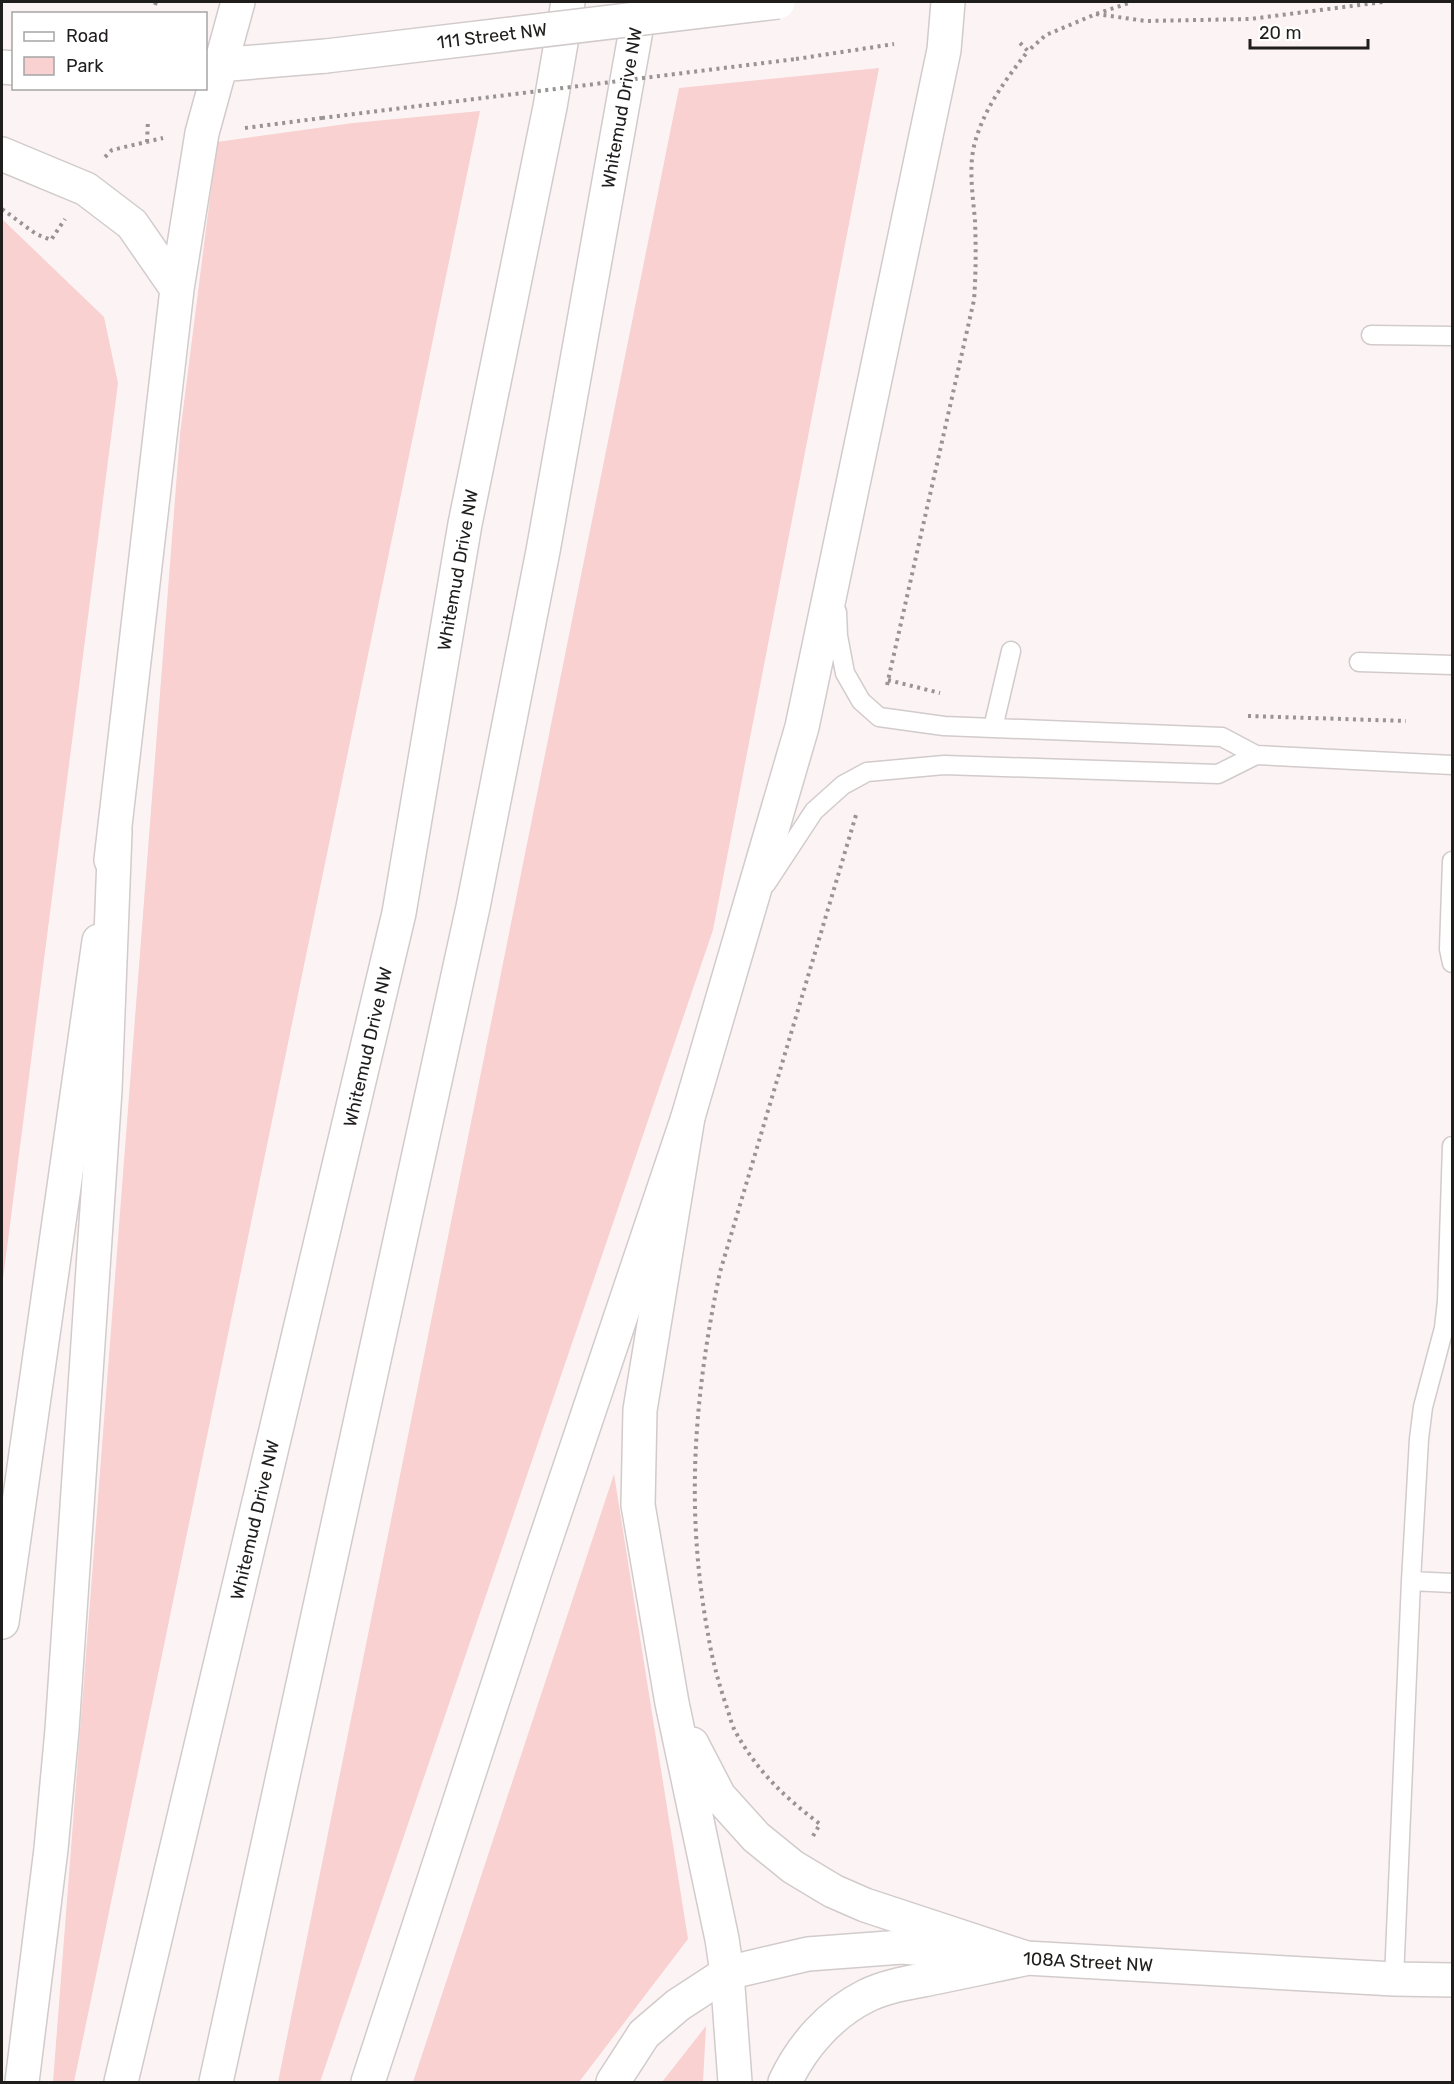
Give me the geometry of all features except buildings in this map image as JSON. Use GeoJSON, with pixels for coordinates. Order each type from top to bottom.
{"type":"FeatureCollection","features":[{"type":"Feature","properties":{"kind":"main road"},"geometry":{"type":"LineString","coordinates":[[2,1622],[115,832],[177,289],[213,66],[238,2]]}},
{"type":"Feature","properties":{"kind":"main road","name":"Whitemud Drive NW"},"geometry":{"type":"LineString","coordinates":[[121,2082],[399,913],[465,524],[550,107],[568,2]]}},
{"type":"Feature","properties":{"kind":"main road","name":"Whitemud Drive NW"},"geometry":{"type":"LineString","coordinates":[[216,2082],[473,907],[543,551],[641,2]]}},
{"type":"Feature","properties":{"kind":"main road","name":"111 Street NW"},"geometry":{"type":"LineString","coordinates":[[213,66],[326,56],[778,2]]}},
{"type":"Feature","properties":{"kind":"main road"},"geometry":{"type":"LineString","coordinates":[[368,2082],[535,1571],[688,1117],[802,727],[944,50],[948,2]]}},
{"type":"Feature","properties":{"kind":"main road"},"geometry":{"type":"LineString","coordinates":[[2,154],[86,189],[132,224],[177,289]]}},
{"type":"Feature","properties":{"kind":"main road"},"geometry":{"type":"LineString","coordinates":[[22,2082],[51,1850],[62,1730],[105,1090],[115,832]]}},
{"type":"Feature","properties":{"kind":"main road"},"geometry":{"type":"LineString","coordinates":[[688,1117],[640,1410],[638,1505],[672,1703],[722,1939],[727,1973],[735,2082]]}},
{"type":"Feature","properties":{"kind":"main road"},"geometry":{"type":"LineString","coordinates":[[672,1703],[719,1796],[756,1837],[793,1867],[833,1891],[865,1905],[1026,1958]]}},
{"type":"Feature","properties":{"kind":"main road","name":"108A Street NW"},"geometry":{"type":"LineString","coordinates":[[727,1973],[808,1954],[902,1947],[1026,1958],[1394,1979],[1452,1980]]}},
{"type":"Feature","properties":{"kind":"main road"},"geometry":{"type":"LineString","coordinates":[[785,2082],[803,2051],[822,2028],[844,2009],[867,1995],[892,1987],[1026,1958]]}},
{"type":"Feature","properties":{"kind":"main road"},"geometry":{"type":"LineString","coordinates":[[613,2082],[644,2034],[678,2005],[727,1973]]}},
{"type":"Feature","properties":{"kind":"lane"},"geometry":{"type":"LineString","coordinates":[[1371,335],[1452,336]]}},
{"type":"Feature","properties":{"kind":"lane"},"geometry":{"type":"LineString","coordinates":[[844,518],[837,593],[838,636],[845,673],[861,701],[879,717],[944,726],[1222,737],[1256,755],[1452,765]]}},
{"type":"Feature","properties":{"kind":"lane"},"geometry":{"type":"LineString","coordinates":[[993,728],[1011,651]]}},
{"type":"Feature","properties":{"kind":"lane"},"geometry":{"type":"LineString","coordinates":[[1359,662],[1452,665]]}},
{"type":"Feature","properties":{"kind":"lane"},"geometry":{"type":"LineString","coordinates":[[749,908],[814,811],[843,785],[867,772],[944,765],[1218,774],[1256,755]]}},
{"type":"Feature","properties":{"kind":"lane"},"geometry":{"type":"LineString","coordinates":[[1452,861],[1449,950],[1452,963]]}},
{"type":"Feature","properties":{"kind":"lane"},"geometry":{"type":"LineString","coordinates":[[1394,1979],[1419,1439],[1423,1407],[1439,1350],[1447,1301],[1452,1146]]}},
{"type":"Feature","properties":{"kind":"lane"},"geometry":{"type":"LineString","coordinates":[[1411,1581],[1452,1582]]}},
{"type":"Feature","properties":{"kind":"path"},"geometry":{"type":"LineString","coordinates":[[885,694],[974,300],[976,247],[972,166],[974,144],[985,116],[1002,84],[1028,51],[1046,35],[1132,2]]}},
{"type":"Feature","properties":{"kind":"path"},"geometry":{"type":"LineString","coordinates":[[1096,14],[1146,21],[1250,19],[1383,2]]}},
{"type":"Feature","properties":{"kind":"path"},"geometry":{"type":"LineString","coordinates":[[1020,43],[1028,51]]}},
{"type":"Feature","properties":{"kind":"path"},"geometry":{"type":"LineString","coordinates":[[245,128],[796,59],[894,44]]}},
{"type":"Feature","properties":{"kind":"path"},"geometry":{"type":"LineString","coordinates":[[147,142],[148,120]]}},
{"type":"Feature","properties":{"kind":"path"},"geometry":{"type":"LineString","coordinates":[[98,163],[112,150],[165,138]]}},
{"type":"Feature","properties":{"kind":"path"},"geometry":{"type":"LineString","coordinates":[[2,209],[36,234],[51,240],[71,210]]}},
{"type":"Feature","properties":{"kind":"path"},"geometry":{"type":"LineString","coordinates":[[888,680],[942,693]]}},
{"type":"Feature","properties":{"kind":"path"},"geometry":{"type":"LineString","coordinates":[[810,1842],[820,1824],[788,1800],[762,1773],[734,1729],[714,1668],[701,1597],[694,1510],[697,1416],[706,1338],[720,1272],[859,806]]}},
{"type":"Feature","properties":{"kind":"green space"},"geometry":{"type":"Polygon","coordinates":[[[879,68],[713,930],[320,2082],[278,2082],[679,88],[879,68]]]}},
{"type":"Feature","properties":{"kind":"green space"},"geometry":{"type":"Polygon","coordinates":[[[480,111],[74,2082],[53,2082],[180,434],[217,142],[353,123],[480,111]]]}},
{"type":"Feature","properties":{"kind":"green space"},"geometry":{"type":"Polygon","coordinates":[[[2,219],[104,317],[118,383],[2,1287],[2,219]]]}},
{"type":"Feature","properties":{"kind":"green space"},"geometry":{"type":"Polygon","coordinates":[[[614,1474],[688,1939],[579,2082],[413,2082],[614,1474]]]}},
{"type":"Feature","properties":{"kind":"green space"},"geometry":{"type":"Polygon","coordinates":[[[706,2026],[703,2082],[662,2082],[706,2026]]]}}]}
